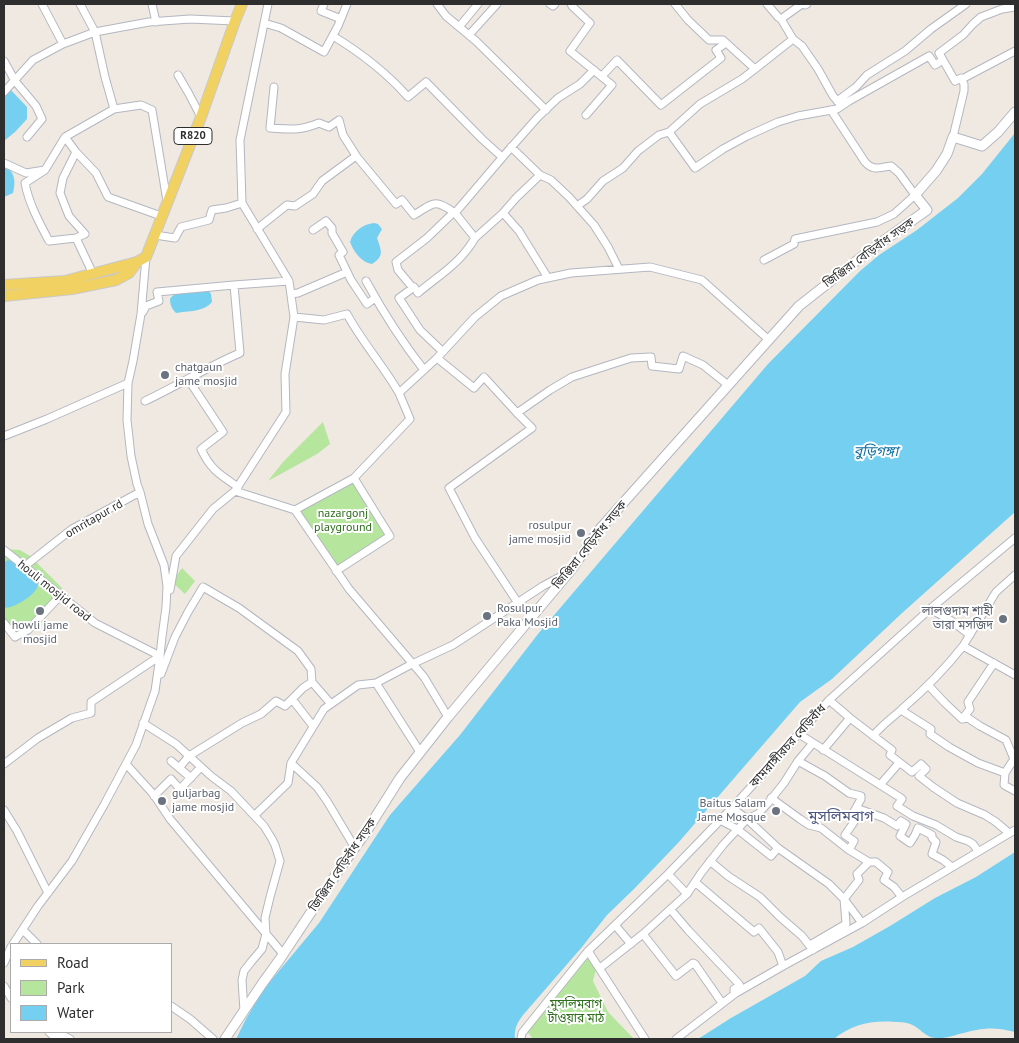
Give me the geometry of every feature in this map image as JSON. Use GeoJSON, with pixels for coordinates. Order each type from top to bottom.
{"type":"FeatureCollection","features":[{"type":"Feature","properties":{"kind":"main road","name":"R820"},"geometry":{"type":"LineString","coordinates":[[4,296],[72,289],[116,280],[129,273],[141,260],[155,235],[242,4]]}},
{"type":"Feature","properties":{"kind":"main road"},"geometry":{"type":"LineString","coordinates":[[4,285],[66,281],[141,260]]}},
{"type":"Feature","properties":{"kind":"street"},"geometry":{"type":"LineString","coordinates":[[42,4],[63,44]]}},
{"type":"Feature","properties":{"kind":"street"},"geometry":{"type":"LineString","coordinates":[[80,4],[95,32],[114,109]]}},
{"type":"Feature","properties":{"kind":"street"},"geometry":{"type":"LineString","coordinates":[[152,4],[156,22]]}},
{"type":"Feature","properties":{"kind":"street"},"geometry":{"type":"LineString","coordinates":[[155,691],[166,607],[176,556],[213,509],[236,489],[286,412],[285,374],[294,317],[289,281],[242,203],[240,140],[268,4]]}},
{"type":"Feature","properties":{"kind":"street"},"geometry":{"type":"LineString","coordinates":[[324,4],[321,11],[341,19]]}},
{"type":"Feature","properties":{"kind":"street"},"geometry":{"type":"LineString","coordinates":[[264,23],[281,28],[324,52],[347,4]]}},
{"type":"Feature","properties":{"kind":"street"},"geometry":{"type":"LineString","coordinates":[[437,4],[446,16],[469,35],[546,110]]}},
{"type":"Feature","properties":{"kind":"street"},"geometry":{"type":"LineString","coordinates":[[459,26],[478,4]]}},
{"type":"Feature","properties":{"kind":"street"},"geometry":{"type":"LineString","coordinates":[[469,35],[497,4]]}},
{"type":"Feature","properties":{"kind":"street"},"geometry":{"type":"LineString","coordinates":[[550,4],[553,6],[555,4]]}},
{"type":"Feature","properties":{"kind":"street"},"geometry":{"type":"LineString","coordinates":[[570,4],[590,23],[570,51],[612,85],[586,115]]}},
{"type":"Feature","properties":{"kind":"street"},"geometry":{"type":"LineString","coordinates":[[675,4],[688,20],[709,40],[723,40],[755,69]]}},
{"type":"Feature","properties":{"kind":"street"},"geometry":{"type":"LineString","coordinates":[[767,4],[781,19],[793,38],[802,46],[818,68],[839,104]]}},
{"type":"Feature","properties":{"kind":"street"},"geometry":{"type":"LineString","coordinates":[[781,19],[802,4],[807,4]]}},
{"type":"Feature","properties":{"kind":"street"},"geometry":{"type":"LineString","coordinates":[[669,132],[695,168],[723,149],[778,122],[798,116],[837,110],[839,104],[867,75],[905,51],[931,29],[966,4]]}},
{"type":"Feature","properties":{"kind":"street"},"geometry":{"type":"LineString","coordinates":[[1015,7],[1002,9],[981,18],[939,54],[955,81],[1015,51]]}},
{"type":"Feature","properties":{"kind":"street"},"geometry":{"type":"LineString","coordinates":[[4,92],[33,60],[63,44],[95,32],[156,22],[190,19],[235,21]]}},
{"type":"Feature","properties":{"kind":"street"},"geometry":{"type":"LineString","coordinates":[[333,36],[350,46],[394,80],[408,97],[426,82],[502,157]]}},
{"type":"Feature","properties":{"kind":"street"},"geometry":{"type":"LineString","coordinates":[[577,206],[587,199],[603,181],[623,168],[638,150],[659,135],[669,132],[700,104],[742,79],[793,38]]}},
{"type":"Feature","properties":{"kind":"street"},"geometry":{"type":"LineString","coordinates":[[602,76],[618,60],[661,105],[721,58],[716,50],[726,43]]}},
{"type":"Feature","properties":{"kind":"street"},"geometry":{"type":"LineString","coordinates":[[839,104],[929,56],[935,65],[943,60]]}},
{"type":"Feature","properties":{"kind":"street"},"geometry":{"type":"LineString","coordinates":[[4,61],[15,81],[36,106],[42,119],[27,137]]}},
{"type":"Feature","properties":{"kind":"street"},"geometry":{"type":"LineString","coordinates":[[540,175],[503,213],[475,238],[468,250],[454,265],[418,293],[398,270],[396,262],[427,238],[454,212],[511,147],[558,98],[580,84],[594,70]]}},
{"type":"Feature","properties":{"kind":"street"},"geometry":{"type":"LineString","coordinates":[[178,75],[200,118]]}},
{"type":"Feature","properties":{"kind":"street"},"geometry":{"type":"LineString","coordinates":[[764,260],[794,244],[795,239],[877,222],[894,214],[915,195],[936,171],[953,137],[964,91],[962,79]]}},
{"type":"Feature","properties":{"kind":"street"},"geometry":{"type":"LineString","coordinates":[[274,87],[270,128],[306,128],[318,123],[329,127],[339,120],[342,135],[356,156],[396,204],[402,200],[414,215],[432,204],[442,204],[454,212],[475,238]]}},
{"type":"Feature","properties":{"kind":"street"},"geometry":{"type":"LineString","coordinates":[[76,152],[63,178],[60,193],[69,216],[85,234],[76,238],[49,241],[37,220],[25,183],[44,170],[65,137],[114,109],[141,105],[152,110],[167,201]]}},
{"type":"Feature","properties":{"kind":"street"},"geometry":{"type":"LineString","coordinates":[[831,110],[865,162],[872,168],[891,166],[915,195]]}},
{"type":"Feature","properties":{"kind":"street"},"geometry":{"type":"LineString","coordinates":[[953,137],[982,146],[998,132],[1015,112]]}},
{"type":"Feature","properties":{"kind":"street"},"geometry":{"type":"LineString","coordinates":[[65,137],[96,173],[108,197],[161,216]]}},
{"type":"Feature","properties":{"kind":"street"},"geometry":{"type":"LineString","coordinates":[[511,147],[540,175],[551,180],[570,197],[599,232],[619,269]]}},
{"type":"Feature","properties":{"kind":"street"},"geometry":{"type":"LineString","coordinates":[[257,229],[287,206],[296,206],[313,194],[322,181],[356,156]]}},
{"type":"Feature","properties":{"kind":"street"},"geometry":{"type":"LineString","coordinates":[[4,163],[26,173],[44,170]]}},
{"type":"Feature","properties":{"kind":"street","name":"জিঞ্জিরা বেড়িবাঁধ সড়ক"},"geometry":{"type":"LineString","coordinates":[[225,1039],[355,848],[400,778],[571,570],[600,530],[799,306],[869,250],[927,210],[915,195]]}},
{"type":"Feature","properties":{"kind":"street"},"geometry":{"type":"LineString","coordinates":[[155,235],[175,238],[181,227],[209,220],[212,210],[242,203]]}},
{"type":"Feature","properties":{"kind":"street"},"geometry":{"type":"LineString","coordinates":[[503,213],[520,231],[548,278]]}},
{"type":"Feature","properties":{"kind":"street"},"geometry":{"type":"LineString","coordinates":[[313,230],[326,221],[332,228],[332,233],[343,252],[339,255],[347,272],[367,304],[375,298]]}},
{"type":"Feature","properties":{"kind":"street"},"geometry":{"type":"LineString","coordinates":[[76,238],[93,274]]}},
{"type":"Feature","properties":{"kind":"street"},"geometry":{"type":"LineString","coordinates":[[141,260],[142,314],[128,382],[127,420],[131,456],[137,484],[148,524],[164,565],[167,586],[166,607]]}},
{"type":"Feature","properties":{"kind":"street"},"geometry":{"type":"LineString","coordinates":[[399,393],[440,355],[475,317],[501,296],[538,280],[571,273],[650,267],[702,280],[769,340]]}},
{"type":"Feature","properties":{"kind":"street"},"geometry":{"type":"LineString","coordinates":[[291,294],[298,293],[347,272]]}},
{"type":"Feature","properties":{"kind":"street"},"geometry":{"type":"LineString","coordinates":[[142,314],[146,306],[158,301],[156,292],[289,281]]}},
{"type":"Feature","properties":{"kind":"street"},"geometry":{"type":"LineString","coordinates":[[366,281],[407,349],[424,370]]}},
{"type":"Feature","properties":{"kind":"street"},"geometry":{"type":"LineString","coordinates":[[145,400],[167,391],[240,353],[234,285]]}},
{"type":"Feature","properties":{"kind":"street"},"geometry":{"type":"LineString","coordinates":[[413,288],[400,298],[420,330],[440,355],[474,388],[484,377],[532,428],[449,488],[475,538],[518,604]]}},
{"type":"Feature","properties":{"kind":"street"},"geometry":{"type":"LineString","coordinates":[[294,317],[324,320],[347,314],[355,330],[388,374],[399,393],[410,419],[354,478],[295,510]]}},
{"type":"Feature","properties":{"kind":"street"},"geometry":{"type":"LineString","coordinates":[[517,413],[572,377],[632,358],[650,357],[652,366],[679,369],[683,356],[703,365],[728,385]]}},
{"type":"Feature","properties":{"kind":"street"},"geometry":{"type":"LineString","coordinates":[[188,379],[223,432],[202,450],[208,462],[216,472],[236,489],[295,510],[349,589],[424,677],[448,718]]}},
{"type":"Feature","properties":{"kind":"street"},"geometry":{"type":"LineString","coordinates":[[4,436],[47,419],[128,382]]}},
{"type":"Feature","properties":{"kind":"street"},"geometry":{"type":"LineString","coordinates":[[336,571],[390,536],[354,478]]}},
{"type":"Feature","properties":{"kind":"street","name":"omritapur rd"},"geometry":{"type":"LineString","coordinates":[[25,566],[72,529],[140,492]]}},
{"type":"Feature","properties":{"kind":"street","name":"কামরাঙ্গীরচর বেড়িবাঁধ"},"geometry":{"type":"LineString","coordinates":[[521,1039],[522,1033],[588,951],[668,874],[732,808],[829,700],[930,609],[1015,538]]}},
{"type":"Feature","properties":{"kind":"street","name":"houli mosjid road"},"geometry":{"type":"LineString","coordinates":[[4,550],[95,623],[160,656]]}},
{"type":"Feature","properties":{"kind":"street"},"geometry":{"type":"LineString","coordinates":[[255,815],[288,783],[291,763],[324,709],[358,685],[376,683],[453,645],[571,570]]}},
{"type":"Feature","properties":{"kind":"street"},"geometry":{"type":"LineString","coordinates":[[873,736],[881,726],[901,710],[950,663],[963,646],[996,592],[1015,575]]}},
{"type":"Feature","properties":{"kind":"street"},"geometry":{"type":"LineString","coordinates":[[14,943],[48,892],[72,861],[126,764],[136,745],[175,637],[203,587],[239,608],[298,651],[311,669],[312,682],[331,704]]}},
{"type":"Feature","properties":{"kind":"street"},"geometry":{"type":"LineString","coordinates":[[4,623],[15,637],[28,630],[60,595]]}},
{"type":"Feature","properties":{"kind":"street"},"geometry":{"type":"LineString","coordinates":[[930,609],[950,620],[970,635]]}},
{"type":"Feature","properties":{"kind":"street"},"geometry":{"type":"LineString","coordinates":[[963,646],[1015,675]]}},
{"type":"Feature","properties":{"kind":"street"},"geometry":{"type":"LineString","coordinates":[[4,764],[38,738],[72,718],[91,713],[91,702],[160,656]]}},
{"type":"Feature","properties":{"kind":"street"},"geometry":{"type":"LineString","coordinates":[[962,719],[970,709],[968,702],[994,663]]}},
{"type":"Feature","properties":{"kind":"street"},"geometry":{"type":"LineString","coordinates":[[179,768],[189,756],[242,723],[262,714],[276,702],[285,706],[312,682]]}},
{"type":"Feature","properties":{"kind":"street"},"geometry":{"type":"LineString","coordinates":[[376,683],[420,752]]}},
{"type":"Feature","properties":{"kind":"street"},"geometry":{"type":"LineString","coordinates":[[928,685],[962,719]]}},
{"type":"Feature","properties":{"kind":"street"},"geometry":{"type":"LineString","coordinates":[[292,699],[313,726]]}},
{"type":"Feature","properties":{"kind":"street"},"geometry":{"type":"LineString","coordinates":[[812,947],[862,923],[1012,832],[985,816],[956,803],[919,777],[926,769],[921,764],[912,772],[899,763],[890,755],[892,750],[829,700]]}},
{"type":"Feature","properties":{"kind":"street"},"geometry":{"type":"LineString","coordinates":[[901,710],[931,729],[930,734],[949,747],[978,763],[1005,773]]}},
{"type":"Feature","properties":{"kind":"street"},"geometry":{"type":"LineString","coordinates":[[824,750],[850,718]]}},
{"type":"Feature","properties":{"kind":"street"},"geometry":{"type":"LineString","coordinates":[[962,719],[968,718],[1006,740],[1014,759],[1005,773],[1004,785],[1015,791]]}},
{"type":"Feature","properties":{"kind":"street"},"geometry":{"type":"LineString","coordinates":[[143,723],[176,744],[231,791],[255,815],[272,839],[280,861],[270,897],[266,918],[266,934],[262,949],[244,971],[242,980],[244,1011]]}},
{"type":"Feature","properties":{"kind":"street"},"geometry":{"type":"LineString","coordinates":[[799,734],[902,799],[897,806],[956,837],[968,840],[978,851]]}},
{"type":"Feature","properties":{"kind":"street"},"geometry":{"type":"LineString","coordinates":[[600,968],[643,934],[687,894],[710,861],[737,829],[747,819],[758,814],[814,744]]}},
{"type":"Feature","properties":{"kind":"street"},"geometry":{"type":"LineString","coordinates":[[171,761],[191,778]]}},
{"type":"Feature","properties":{"kind":"street"},"geometry":{"type":"LineString","coordinates":[[798,762],[825,776],[849,793],[860,796],[861,798],[850,818],[854,822],[845,835],[854,841],[849,850]]}},
{"type":"Feature","properties":{"kind":"street"},"geometry":{"type":"LineString","coordinates":[[291,763],[317,787],[355,848]]}},
{"type":"Feature","properties":{"kind":"street"},"geometry":{"type":"LineString","coordinates":[[880,785],[899,763]]}},
{"type":"Feature","properties":{"kind":"street"},"geometry":{"type":"LineString","coordinates":[[126,764],[154,796],[174,825],[283,954]]}},
{"type":"Feature","properties":{"kind":"street"},"geometry":{"type":"LineString","coordinates":[[154,796],[171,780],[180,789],[201,767]]}},
{"type":"Feature","properties":{"kind":"street"},"geometry":{"type":"LineString","coordinates":[[771,798],[809,825],[820,828],[849,850],[869,862],[876,862],[888,872],[884,880],[894,887],[902,897]]}},
{"type":"Feature","properties":{"kind":"street"},"geometry":{"type":"LineString","coordinates":[[732,808],[747,819],[778,848],[829,884],[844,899],[862,923]]}},
{"type":"Feature","properties":{"kind":"street"},"geometry":{"type":"LineString","coordinates":[[856,808],[884,818],[897,826],[901,822],[906,824],[900,836],[910,842],[912,842],[918,828],[932,835],[936,842],[932,854],[952,867]]}},
{"type":"Feature","properties":{"kind":"street"},"geometry":{"type":"LineString","coordinates":[[4,810],[17,831],[48,892]]}},
{"type":"Feature","properties":{"kind":"street"},"geometry":{"type":"LineString","coordinates":[[720,820],[737,829],[771,856],[778,848]]}},
{"type":"Feature","properties":{"kind":"street"},"geometry":{"type":"LineString","coordinates":[[710,861],[728,876],[760,897],[812,947]]}},
{"type":"Feature","properties":{"kind":"street"},"geometry":{"type":"LineString","coordinates":[[676,1039],[736,993],[783,966],[846,924],[844,899],[860,880],[856,874],[869,862]]}},
{"type":"Feature","properties":{"kind":"street"},"geometry":{"type":"LineString","coordinates":[[668,874],[687,894]]}},
{"type":"Feature","properties":{"kind":"street"},"geometry":{"type":"LineString","coordinates":[[695,882],[754,932],[759,928],[778,952],[783,966]]}},
{"type":"Feature","properties":{"kind":"street"},"geometry":{"type":"LineString","coordinates":[[671,910],[739,984],[740,986],[734,990],[736,993]]}},
{"type":"Feature","properties":{"kind":"street"},"geometry":{"type":"LineString","coordinates":[[615,924],[631,944]]}},
{"type":"Feature","properties":{"kind":"street"},"geometry":{"type":"LineString","coordinates":[[22,930],[36,943]]}},
{"type":"Feature","properties":{"kind":"street"},"geometry":{"type":"LineString","coordinates":[[643,934],[676,976],[694,963],[722,1003]]}},
{"type":"Feature","properties":{"kind":"street"},"geometry":{"type":"LineString","coordinates":[[4,963],[10,950]]}},
{"type":"Feature","properties":{"kind":"street"},"geometry":{"type":"LineString","coordinates":[[588,951],[645,1039]]}},
{"type":"Feature","properties":{"kind":"street"},"geometry":{"type":"LineString","coordinates":[[172,1007],[213,1039]]}},
{"type":"Feature","properties":{"kind":"street"},"geometry":{"type":"LineString","coordinates":[[60,1034],[70,1039]]}},
{"type":"Feature","properties":{"kind":"green space"},"geometry":{"type":"Polygon","coordinates":[[[323,422],[330,444],[317,454],[268,481],[283,462],[323,422]]]}},
{"type":"Feature","properties":{"kind":"green space","name":"nazargonj playground"},"geometry":{"type":"Polygon","coordinates":[[[354,478],[390,536],[336,571],[295,510],[354,478]]]}},
{"type":"Feature","properties":{"kind":"green space"},"geometry":{"type":"Polygon","coordinates":[[[4,549],[20,550],[30,556],[62,588],[61,595],[22,632],[12,634],[4,628],[4,549]]]}},
{"type":"Feature","properties":{"kind":"green space"},"geometry":{"type":"Polygon","coordinates":[[[182,568],[195,581],[185,594],[172,582],[182,568]]]}},
{"type":"Feature","properties":{"kind":"green space","name":"মুসলিমবাগ টাওয়ার মাঠ"},"geometry":{"type":"Polygon","coordinates":[[[589,956],[596,969],[593,981],[608,1012],[634,1039],[533,1039],[526,1030],[589,956]]]}},
{"type":"Feature","properties":{"kind":"water"},"geometry":{"type":"Polygon","coordinates":[[[7,86],[27,107],[27,119],[4,141],[4,89],[7,86]]]}},
{"type":"Feature","properties":{"kind":"water","name":"বুড়িগঙ্গা"},"geometry":{"type":"Polygon","coordinates":[[[1015,133],[1015,512],[901,614],[832,679],[800,702],[678,843],[607,915],[523,1015],[516,1026],[515,1039],[236,1039],[263,990],[319,923],[390,815],[460,735],[538,634],[768,364],[860,271],[958,198],[982,174],[1015,133]]]}},
{"type":"Feature","properties":{"kind":"water"},"geometry":{"type":"Polygon","coordinates":[[[4,166],[8,168],[14,177],[14,185],[13,193],[4,197],[4,166]]]}},
{"type":"Feature","properties":{"kind":"water"},"geometry":{"type":"Polygon","coordinates":[[[374,223],[378,224],[382,229],[377,238],[381,253],[379,258],[372,264],[358,256],[350,242],[359,229],[374,223]]]}},
{"type":"Feature","properties":{"kind":"water"},"geometry":{"type":"Polygon","coordinates":[[[208,290],[211,294],[212,302],[205,308],[176,313],[170,303],[170,299],[177,293],[208,290]]]}},
{"type":"Feature","properties":{"kind":"water"},"geometry":{"type":"Polygon","coordinates":[[[8,560],[40,580],[35,591],[27,598],[18,604],[4,608],[4,563],[8,560]]]}},
{"type":"Feature","properties":{"kind":"water"},"geometry":{"type":"Polygon","coordinates":[[[1015,852],[1015,1032],[987,1028],[945,1038],[932,1038],[908,1023],[878,1022],[855,1027],[834,1039],[698,1039],[805,976],[821,961],[853,947],[935,898],[976,877],[1015,852]]]}},
{"type":"Feature","properties":{"kind":"place","name":"chatgaun jame mosjid"},"geometry":{"type":"Point","coordinates":[165,375]}},
{"type":"Feature","properties":{"kind":"place","name":"rosulpur jame mosjid"},"geometry":{"type":"Point","coordinates":[581,533]}},
{"type":"Feature","properties":{"kind":"place","name":"howli jame mosjid"},"geometry":{"type":"Point","coordinates":[40,611]}},
{"type":"Feature","properties":{"kind":"place","name":"Rosulpur Paka Mosjid"},"geometry":{"type":"Point","coordinates":[487,616]}},
{"type":"Feature","properties":{"kind":"place","name":"লালগুদাম শাহী তারা মসজিদ"},"geometry":{"type":"Point","coordinates":[1003,619]}},
{"type":"Feature","properties":{"kind":"place","name":"guljarbag jame mosjid"},"geometry":{"type":"Point","coordinates":[162,801]}},
{"type":"Feature","properties":{"kind":"place","name":"Baitus Salam Jame Mosque"},"geometry":{"type":"Point","coordinates":[776,811]}},
{"type":"Feature","properties":{"kind":"district","name":"মুসলিমবাগ"},"geometry":{"type":"Point","coordinates":[841,817]}}]}
